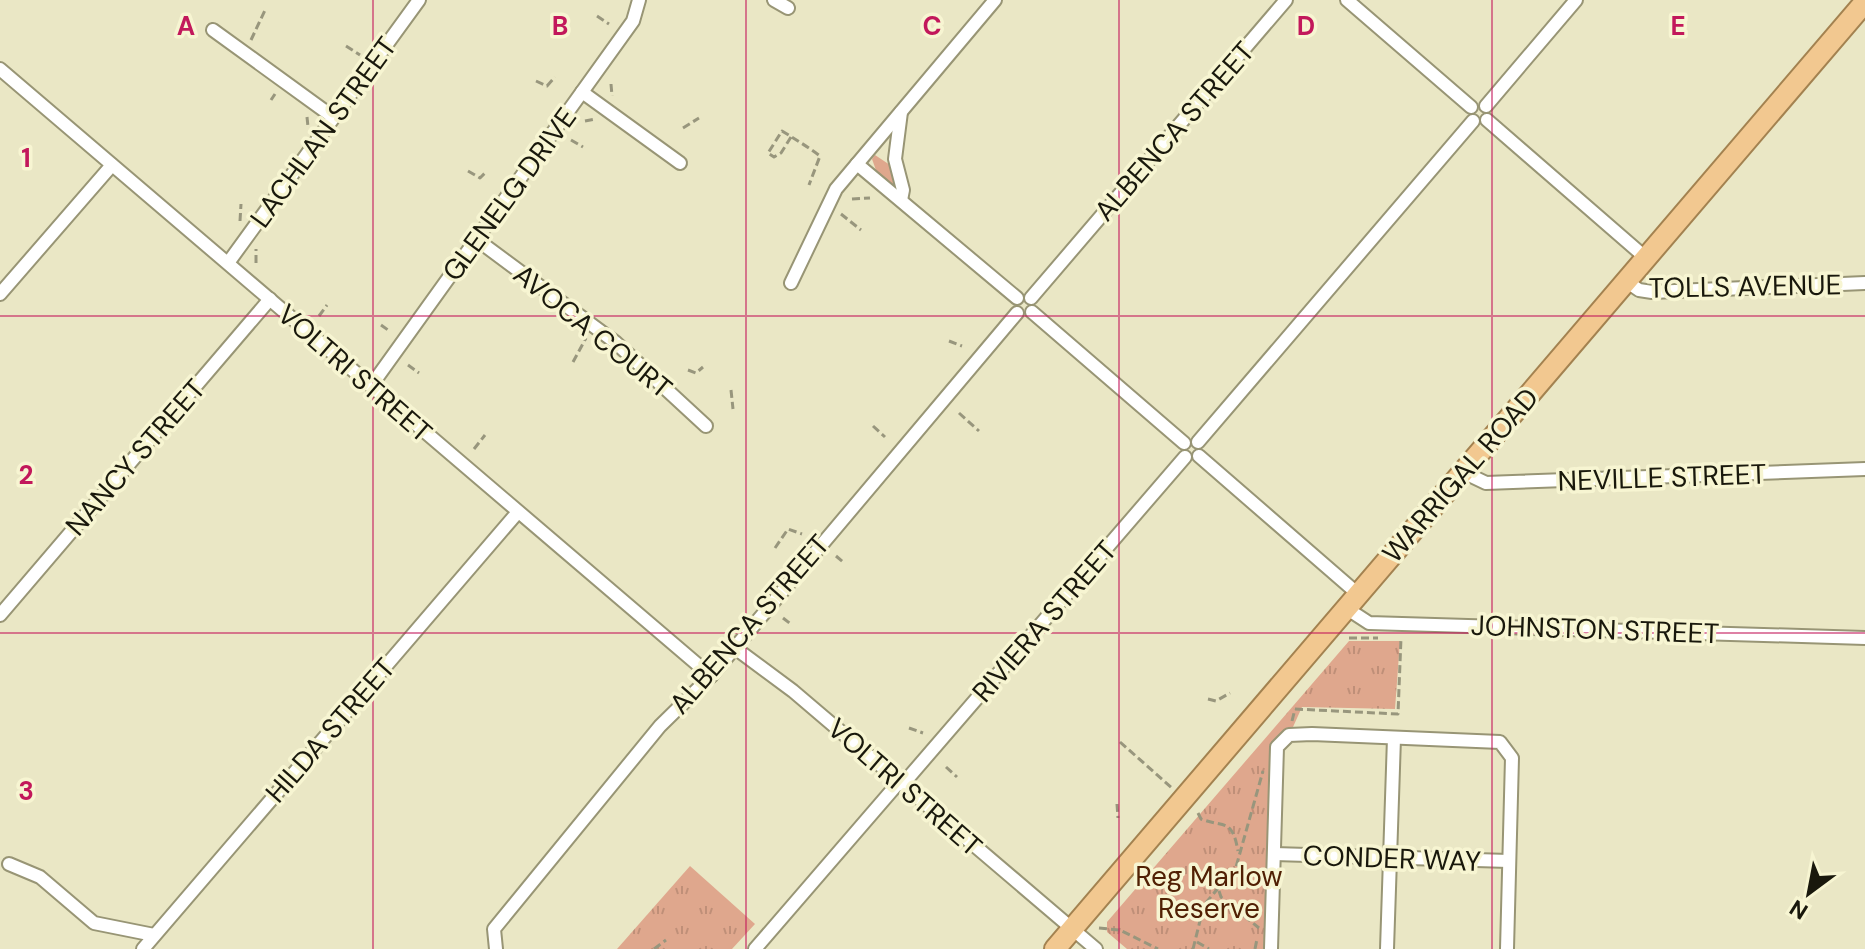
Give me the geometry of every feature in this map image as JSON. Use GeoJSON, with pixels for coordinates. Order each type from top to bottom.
{"type":"FeatureCollection","features":[{"type":"Feature","properties":{"kind":"highway","name":"WARRIGAL ROAD"},"geometry":{"type":"LineString","coordinates":[[1055,949],[1865,2]]}},
{"type":"Feature","properties":{"kind":"street","name":"LACHLAN STREET"},"geometry":{"type":"LineString","coordinates":[[228,263],[419,0]]}},
{"type":"Feature","properties":{"kind":"street","name":"GLENELG DRIVE"},"geometry":{"type":"LineString","coordinates":[[371,386],[633,21],[639,0]]}},
{"type":"Feature","properties":{"kind":"street"},"geometry":{"type":"LineString","coordinates":[[774,0],[788,8]]}},
{"type":"Feature","properties":{"kind":"street"},"geometry":{"type":"LineString","coordinates":[[791,283],[829,200],[995,0]]}},
{"type":"Feature","properties":{"kind":"street","name":"ALBENCA STREET"},"geometry":{"type":"LineString","coordinates":[[1031,298],[1286,0]]}},
{"type":"Feature","properties":{"kind":"street"},"geometry":{"type":"LineString","coordinates":[[1347,0],[1471,107]]}},
{"type":"Feature","properties":{"kind":"street"},"geometry":{"type":"LineString","coordinates":[[1486,106],[1576,0]]}},
{"type":"Feature","properties":{"kind":"street"},"geometry":{"type":"LineString","coordinates":[[213,30],[333,117]]}},
{"type":"Feature","properties":{"kind":"street","name":"VOLTRI STREET"},"geometry":{"type":"LineString","coordinates":[[0,69],[711,676]]}},
{"type":"Feature","properties":{"kind":"street"},"geometry":{"type":"LineString","coordinates":[[582,92],[680,163]]}},
{"type":"Feature","properties":{"kind":"street"},"geometry":{"type":"LineString","coordinates":[[1032,312],[1191,442],[1202,449],[1199,456],[1192,460],[1185,457],[1181,448],[1191,442],[1489,113],[1486,106],[1480,103],[1471,107]]}},
{"type":"Feature","properties":{"kind":"street"},"geometry":{"type":"LineString","coordinates":[[1471,107],[1469,116],[1480,121],[1646,258]]}},
{"type":"Feature","properties":{"kind":"street"},"geometry":{"type":"LineString","coordinates":[[901,200],[903,190],[895,159],[902,109]]}},
{"type":"Feature","properties":{"kind":"street"},"geometry":{"type":"LineString","coordinates":[[871,147],[885,151],[895,159]]}},
{"type":"Feature","properties":{"kind":"street"},"geometry":{"type":"LineString","coordinates":[[857,164],[1017,298]]}},
{"type":"Feature","properties":{"kind":"street"},"geometry":{"type":"LineString","coordinates":[[0,294],[112,165]]}},
{"type":"Feature","properties":{"kind":"street","name":"AVOCA COURT"},"geometry":{"type":"LineString","coordinates":[[476,239],[615,342],[706,426]]}},
{"type":"Feature","properties":{"kind":"street","name":"TOLLS AVENUE"},"geometry":{"type":"LineString","coordinates":[[1626,281],[1639,290],[1652,292],[1865,283]]}},
{"type":"Feature","properties":{"kind":"street"},"geometry":{"type":"LineString","coordinates":[[1022,295],[1031,298],[1034,304],[1032,312],[1025,315],[1017,313],[1014,306],[1017,298],[1022,295]]}},
{"type":"Feature","properties":{"kind":"street","name":"NANCY STREET"},"geometry":{"type":"LineString","coordinates":[[0,615],[270,299]]}},
{"type":"Feature","properties":{"kind":"street","name":"ALBENCA STREET"},"geometry":{"type":"LineString","coordinates":[[494,946],[494,929],[660,726],[711,676],[1017,313]]}},
{"type":"Feature","properties":{"kind":"street"},"geometry":{"type":"LineString","coordinates":[[1199,456],[1358,594]]}},
{"type":"Feature","properties":{"kind":"street","name":"RIVIERA STREET"},"geometry":{"type":"LineString","coordinates":[[755,949],[1185,457]]}},
{"type":"Feature","properties":{"kind":"street","name":"NEVILLE STREET"},"geometry":{"type":"LineString","coordinates":[[1463,472],[1486,483],[1865,469]]}},
{"type":"Feature","properties":{"kind":"street","name":"HILDA STREET"},"geometry":{"type":"LineString","coordinates":[[143,949],[518,512]]}},
{"type":"Feature","properties":{"kind":"street","name":"JOHNSTON STREET"},"geometry":{"type":"LineString","coordinates":[[1335,621],[1346,608],[1369,623],[1865,638]]}},
{"type":"Feature","properties":{"kind":"street","name":"VOLTRI STREET"},"geometry":{"type":"LineString","coordinates":[[735,648],[902,783],[1096,949]]}},
{"type":"Feature","properties":{"kind":"street"},"geometry":{"type":"LineString","coordinates":[[1271,949],[1277,747],[1290,729],[1394,738],[1500,742],[1508,749],[1512,758],[1507,949]]}},
{"type":"Feature","properties":{"kind":"street"},"geometry":{"type":"LineString","coordinates":[[1387,949],[1394,738]]}},
{"type":"Feature","properties":{"kind":"street","name":"CONDER WAY"},"geometry":{"type":"LineString","coordinates":[[1274,854],[1509,861]]}},
{"type":"Feature","properties":{"kind":"street"},"geometry":{"type":"LineString","coordinates":[[9,864],[40,877],[94,923],[154,935]]}},
{"type":"Feature","properties":{"kind":"path"},"geometry":{"type":"LineString","coordinates":[[251,40],[266,8]]}},
{"type":"Feature","properties":{"kind":"path"},"geometry":{"type":"LineString","coordinates":[[597,16],[609,24]]}},
{"type":"Feature","properties":{"kind":"path"},"geometry":{"type":"LineString","coordinates":[[346,46],[360,55]]}},
{"type":"Feature","properties":{"kind":"path"},"geometry":{"type":"LineString","coordinates":[[536,81],[547,86],[555,77]]}},
{"type":"Feature","properties":{"kind":"path"},"geometry":{"type":"LineString","coordinates":[[611,84],[612,96]]}},
{"type":"Feature","properties":{"kind":"path"},"geometry":{"type":"LineString","coordinates":[[271,100],[275,94]]}},
{"type":"Feature","properties":{"kind":"path"},"geometry":{"type":"LineString","coordinates":[[307,117],[308,127]]}},
{"type":"Feature","properties":{"kind":"path"},"geometry":{"type":"LineString","coordinates":[[683,128],[699,118]]}},
{"type":"Feature","properties":{"kind":"path"},"geometry":{"type":"LineString","coordinates":[[585,121],[595,119]]}},
{"type":"Feature","properties":{"kind":"path"},"geometry":{"type":"LineString","coordinates":[[791,137],[781,153],[774,157],[768,153],[779,132],[791,137],[820,156],[809,185]]}},
{"type":"Feature","properties":{"kind":"path"},"geometry":{"type":"LineString","coordinates":[[571,140],[583,147]]}},
{"type":"Feature","properties":{"kind":"path"},"geometry":{"type":"LineString","coordinates":[[468,171],[480,178],[487,171]]}},
{"type":"Feature","properties":{"kind":"path"},"geometry":{"type":"LineString","coordinates":[[852,199],[870,198]]}},
{"type":"Feature","properties":{"kind":"path"},"geometry":{"type":"LineString","coordinates":[[240,221],[241,204]]}},
{"type":"Feature","properties":{"kind":"path"},"geometry":{"type":"LineString","coordinates":[[841,214],[861,230]]}},
{"type":"Feature","properties":{"kind":"path"},"geometry":{"type":"LineString","coordinates":[[256,249],[256,263]]}},
{"type":"Feature","properties":{"kind":"path"},"geometry":{"type":"LineString","coordinates":[[319,316],[327,305]]}},
{"type":"Feature","properties":{"kind":"path"},"geometry":{"type":"LineString","coordinates":[[381,325],[388,330]]}},
{"type":"Feature","properties":{"kind":"path"},"geometry":{"type":"LineString","coordinates":[[956,333],[956,341]]}},
{"type":"Feature","properties":{"kind":"path"},"geometry":{"type":"LineString","coordinates":[[573,362],[586,338]]}},
{"type":"Feature","properties":{"kind":"path"},"geometry":{"type":"LineString","coordinates":[[949,341],[956,341],[962,346]]}},
{"type":"Feature","properties":{"kind":"path"},"geometry":{"type":"LineString","coordinates":[[408,365],[419,373]]}},
{"type":"Feature","properties":{"kind":"path"},"geometry":{"type":"LineString","coordinates":[[688,370],[696,373],[703,367]]}},
{"type":"Feature","properties":{"kind":"path"},"geometry":{"type":"LineString","coordinates":[[731,390],[733,409]]}},
{"type":"Feature","properties":{"kind":"path"},"geometry":{"type":"LineString","coordinates":[[959,413],[979,431]]}},
{"type":"Feature","properties":{"kind":"path"},"geometry":{"type":"LineString","coordinates":[[873,426],[885,437]]}},
{"type":"Feature","properties":{"kind":"path"},"geometry":{"type":"LineString","coordinates":[[474,449],[485,435]]}},
{"type":"Feature","properties":{"kind":"path"},"geometry":{"type":"LineString","coordinates":[[775,548],[788,529],[802,534]]}},
{"type":"Feature","properties":{"kind":"path"},"geometry":{"type":"LineString","coordinates":[[836,556],[843,562]]}},
{"type":"Feature","properties":{"kind":"path"},"geometry":{"type":"LineString","coordinates":[[783,618],[792,625]]}},
{"type":"Feature","properties":{"kind":"path"},"geometry":{"type":"LineString","coordinates":[[1291,704],[1295,709],[1398,714],[1402,638],[1349,638]]}},
{"type":"Feature","properties":{"kind":"path"},"geometry":{"type":"LineString","coordinates":[[1208,699],[1216,701],[1230,693]]}},
{"type":"Feature","properties":{"kind":"path"},"geometry":{"type":"LineString","coordinates":[[1290,729],[1295,709]]}},
{"type":"Feature","properties":{"kind":"path"},"geometry":{"type":"LineString","coordinates":[[909,728],[923,733]]}},
{"type":"Feature","properties":{"kind":"path"},"geometry":{"type":"LineString","coordinates":[[1120,742],[1184,798]]}},
{"type":"Feature","properties":{"kind":"path"},"geometry":{"type":"LineString","coordinates":[[1193,949],[1204,905],[1219,891],[1236,867],[1266,763]]}},
{"type":"Feature","properties":{"kind":"path"},"geometry":{"type":"LineString","coordinates":[[946,767],[957,777]]}},
{"type":"Feature","properties":{"kind":"path"},"geometry":{"type":"LineString","coordinates":[[1117,804],[1118,818]]}},
{"type":"Feature","properties":{"kind":"path"},"geometry":{"type":"LineString","coordinates":[[1198,813],[1201,819],[1225,823],[1231,828],[1239,854]]}},
{"type":"Feature","properties":{"kind":"path"},"geometry":{"type":"LineString","coordinates":[[1219,891],[1221,897],[1259,926],[1255,949]]}},
{"type":"Feature","properties":{"kind":"path"},"geometry":{"type":"LineString","coordinates":[[1099,928],[1120,930],[1158,949]]}},
{"type":"Feature","properties":{"kind":"path"},"geometry":{"type":"LineString","coordinates":[[654,949],[666,940]]}},
{"type":"Feature","properties":{"kind":"path"},"geometry":{"type":"LineString","coordinates":[[1197,942],[1209,949]]}},
{"type":"Feature","properties":{"kind":"green space"},"geometry":{"type":"Polygon","coordinates":[[[875,155],[890,165],[894,187],[878,176],[872,159],[875,155]]]}},
{"type":"Feature","properties":{"kind":"green space","name":"Reg Marlow Reserve"},"geometry":{"type":"Polygon","coordinates":[[[1349,641],[1400,641],[1395,709],[1302,707],[1293,727],[1273,742],[1264,949],[1127,949],[1107,932],[1107,922],[1349,641]]]}},
{"type":"Feature","properties":{"kind":"green space"},"geometry":{"type":"Polygon","coordinates":[[[690,866],[755,924],[732,949],[617,949],[690,866]]]}}]}
